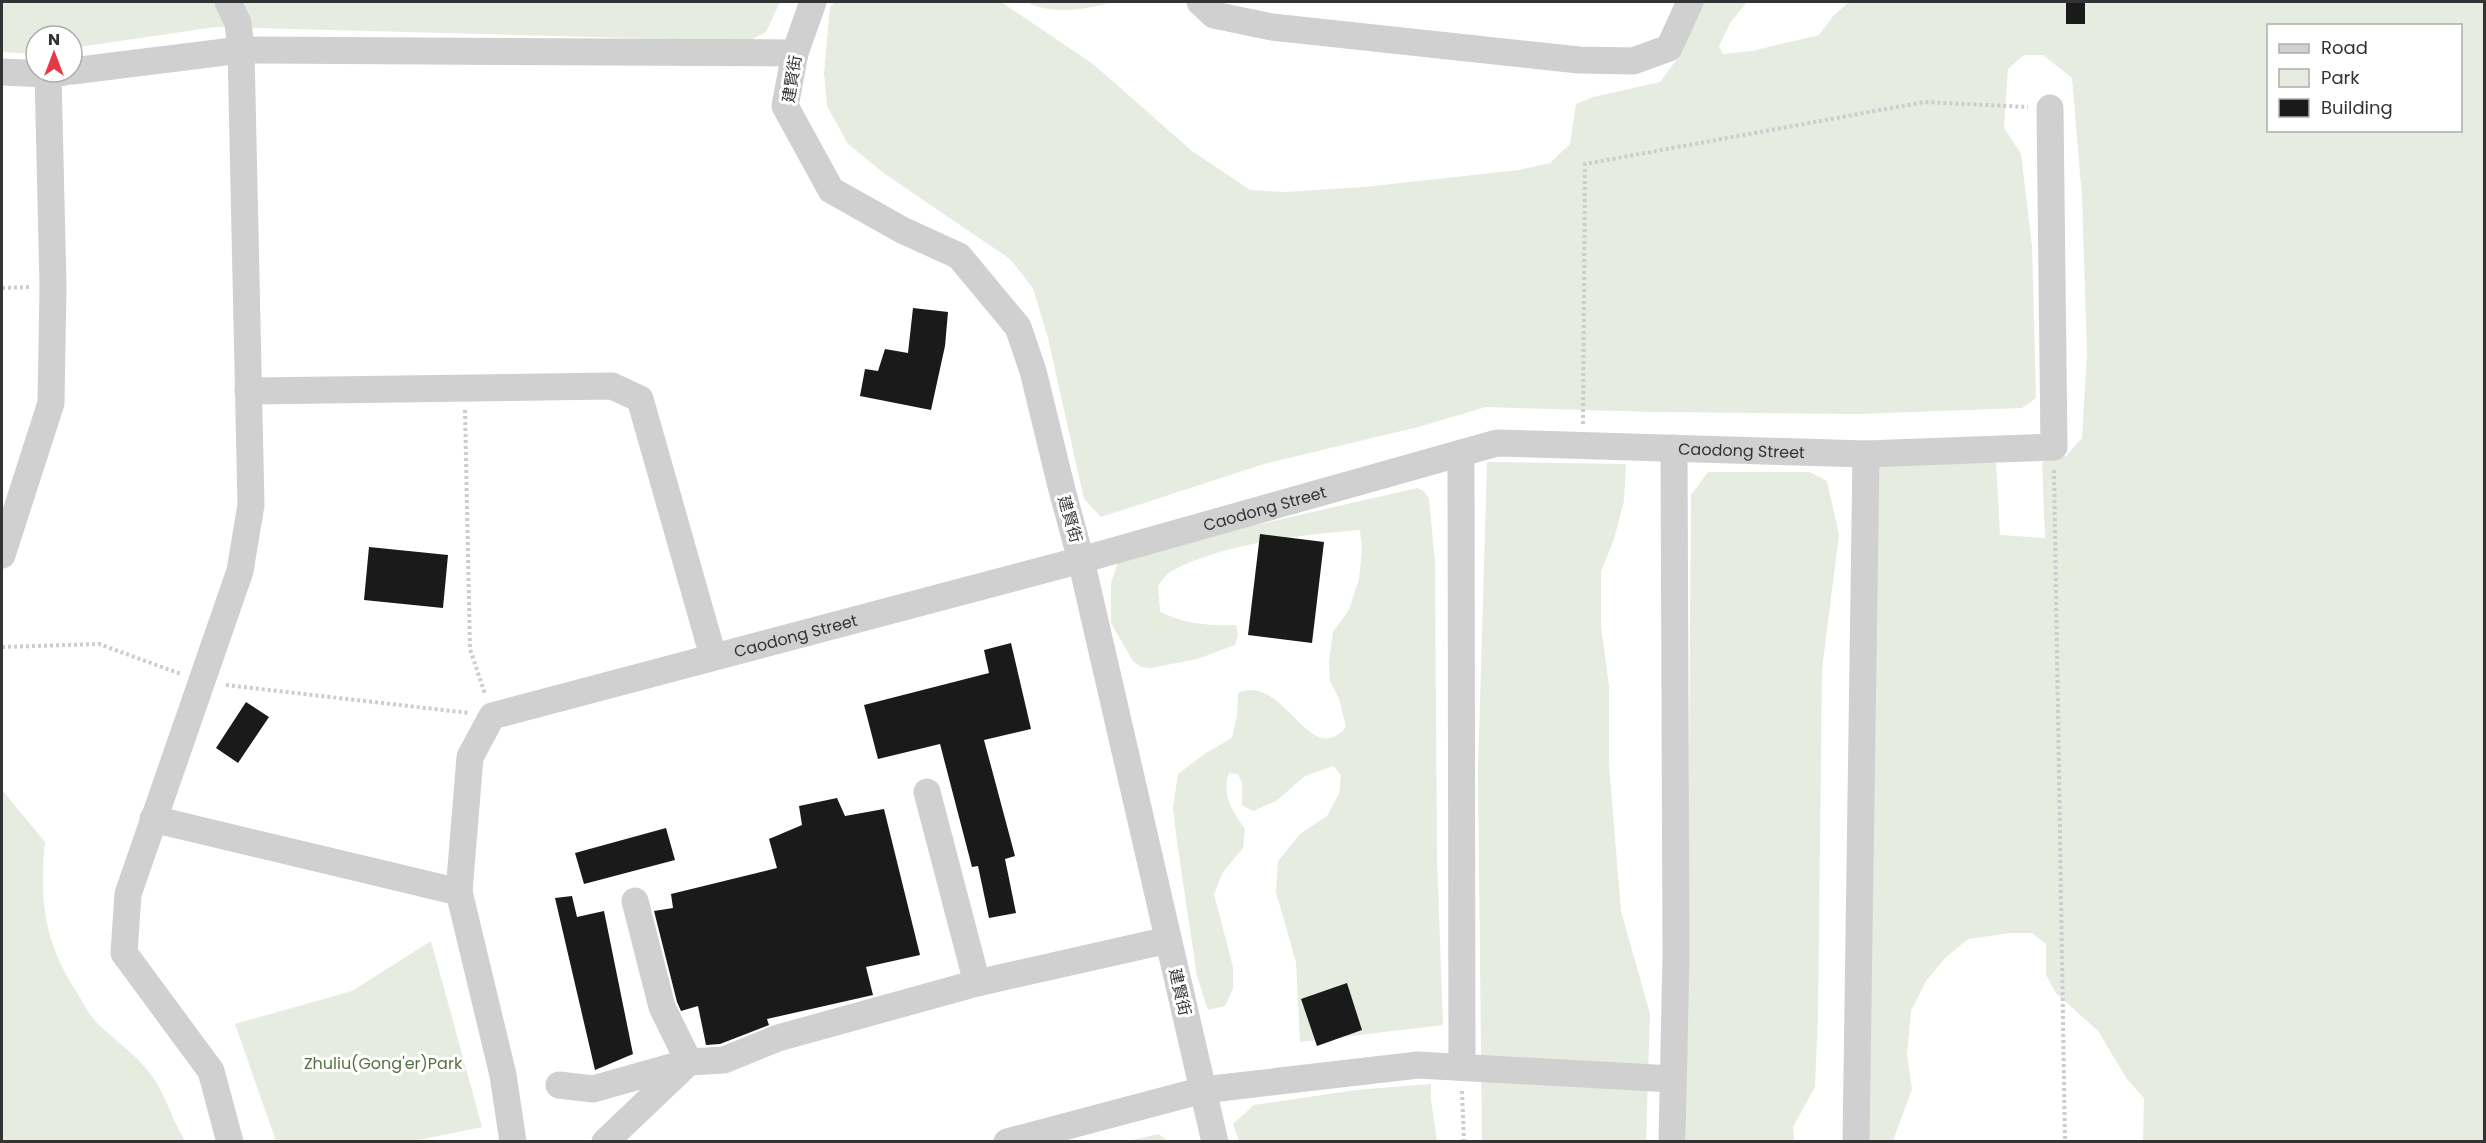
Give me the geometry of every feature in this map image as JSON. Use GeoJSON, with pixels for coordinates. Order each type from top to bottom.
{"type":"FeatureCollection","features":[{"type":"Feature","properties":{"kind":"street"},"geometry":{"type":"LineString","coordinates":[[228,2],[238,23],[241,50],[251,505],[240,571],[128,894],[124,953],[211,1071],[230,1142]]}},
{"type":"Feature","properties":{"kind":"street","name":"建賢街"},"geometry":{"type":"LineString","coordinates":[[813,2],[795,53],[785,106],[831,190],[902,230],[959,256],[1018,327],[1034,371],[1081,560],[1215,1142]]}},
{"type":"Feature","properties":{"kind":"street"},"geometry":{"type":"LineString","coordinates":[[1200,2],[1214,15],[1272,27],[1579,60],[1632,61],[1669,48],[1690,2]]}},
{"type":"Feature","properties":{"kind":"street"},"geometry":{"type":"LineString","coordinates":[[84,69],[241,50],[795,53]]}},
{"type":"Feature","properties":{"kind":"street"},"geometry":{"type":"LineString","coordinates":[[2,72],[24,72]]}},
{"type":"Feature","properties":{"kind":"street"},"geometry":{"type":"LineString","coordinates":[[2,555],[51,403],[61,84]]}},
{"type":"Feature","properties":{"kind":"street"},"geometry":{"type":"LineString","coordinates":[[2050,108],[2054,447]]}},
{"type":"Feature","properties":{"kind":"street"},"geometry":{"type":"LineString","coordinates":[[248,392],[612,386],[639,399],[713,656]]}},
{"type":"Feature","properties":{"kind":"street","name":"Caodong Street"},"geometry":{"type":"LineString","coordinates":[[492,716],[1081,560],[1497,443],[1866,454],[2054,447]]}},
{"type":"Feature","properties":{"kind":"street"},"geometry":{"type":"LineString","coordinates":[[1672,1142],[1676,955],[1674,448]]}},
{"type":"Feature","properties":{"kind":"street"},"geometry":{"type":"LineString","coordinates":[[1461,453],[1462,1067]]}},
{"type":"Feature","properties":{"kind":"street"},"geometry":{"type":"LineString","coordinates":[[1856,1142],[1866,454]]}},
{"type":"Feature","properties":{"kind":"street"},"geometry":{"type":"LineString","coordinates":[[492,716],[470,757],[459,892],[503,1075],[513,1142]]}},
{"type":"Feature","properties":{"kind":"street"},"geometry":{"type":"LineString","coordinates":[[927,792],[977,983]]}},
{"type":"Feature","properties":{"kind":"street"},"geometry":{"type":"LineString","coordinates":[[153,819],[459,892]]}},
{"type":"Feature","properties":{"kind":"street"},"geometry":{"type":"LineString","coordinates":[[635,901],[662,1007],[689,1062]]}},
{"type":"Feature","properties":{"kind":"street"},"geometry":{"type":"LineString","coordinates":[[559,1085],[593,1089],[689,1062],[724,1060],[778,1038],[977,983],[1168,940]]}},
{"type":"Feature","properties":{"kind":"street"},"geometry":{"type":"LineString","coordinates":[[605,1142],[689,1062]]}},
{"type":"Feature","properties":{"kind":"street"},"geometry":{"type":"LineString","coordinates":[[1007,1142],[1203,1090],[1418,1065],[1673,1079]]}},
{"type":"Feature","properties":{"kind":"path"},"geometry":{"type":"LineString","coordinates":[[1583,446],[1585,164],[1924,102],[2050,108]]}},
{"type":"Feature","properties":{"kind":"path"},"geometry":{"type":"LineString","coordinates":[[2,647],[99,644],[201,682],[492,716],[470,649],[465,387]]}},
{"type":"Feature","properties":{"kind":"path"},"geometry":{"type":"LineString","coordinates":[[2054,447],[2065,1142]]}},
{"type":"Feature","properties":{"kind":"path"},"geometry":{"type":"LineString","coordinates":[[1462,1067],[1464,1142]]}},
{"type":"Feature","properties":{"kind":"green space"},"geometry":{"type":"Polygon","coordinates":[[[2,2],[780,2],[766,32],[749,41],[215,27],[84,46],[84,24],[24,24],[24,53],[2,52],[2,2]]]}},
{"type":"Feature","properties":{"kind":"green space"},"geometry":{"type":"Polygon","coordinates":[[[835,2],[1001,2],[1093,64],[1192,151],[1250,190],[1285,192],[1364,187],[1519,170],[1550,163],[1570,144],[1576,104],[1593,97],[1660,82],[1677,59],[1697,2],[1747,2],[1730,23],[1719,46],[1723,54],[1752,51],[1819,35],[1834,15],[1849,2],[2484,2],[2484,1141],[2143,1141],[2144,1098],[2127,1079],[2098,1031],[2056,993],[2046,975],[2046,944],[2032,933],[2010,933],[1968,939],[1945,958],[1926,981],[1911,1011],[1907,1055],[1912,1089],[1893,1141],[1863,1141],[1873,472],[1881,464],[1996,463],[2000,535],[2045,538],[2042,462],[2066,456],[2082,438],[2087,354],[2082,197],[2072,78],[2043,55],[2024,55],[2008,69],[2004,128],[2021,154],[2032,246],[2036,398],[2022,408],[1859,414],[1654,412],[1486,407],[1418,427],[1264,464],[1101,517],[1084,499],[1048,338],[1033,288],[1010,259],[885,174],[848,144],[827,106],[824,73],[830,7],[835,2]]]}},
{"type":"Feature","properties":{"kind":"green space"},"geometry":{"type":"Polygon","coordinates":[[[1026,2],[1113,2],[1058,10],[1026,2]]]}},
{"type":"Feature","properties":{"kind":"green space"},"geometry":{"type":"Polygon","coordinates":[[[1487,462],[1626,464],[1624,501],[1614,539],[1601,572],[1601,626],[1609,686],[1609,764],[1621,911],[1650,1014],[1646,1141],[1482,1142],[1478,771],[1487,462]]]}},
{"type":"Feature","properties":{"kind":"green space"},"geometry":{"type":"Polygon","coordinates":[[[1708,472],[1810,472],[1827,481],[1839,535],[1822,669],[1818,1016],[1815,1087],[1793,1127],[1794,1141],[1686,1142],[1691,495],[1708,472]]]}},
{"type":"Feature","properties":{"kind":"green space"},"geometry":{"type":"Polygon","coordinates":[[[1417,488],[1424,491],[1429,499],[1435,562],[1437,859],[1443,1025],[1300,1042],[1296,962],[1276,892],[1278,861],[1300,834],[1327,816],[1339,794],[1341,775],[1333,766],[1305,776],[1276,801],[1253,811],[1242,805],[1242,783],[1238,774],[1229,773],[1227,796],[1245,829],[1243,848],[1223,872],[1214,894],[1233,967],[1233,989],[1225,1006],[1208,1010],[1197,976],[1173,808],[1178,774],[1206,753],[1232,738],[1237,716],[1238,693],[1254,690],[1269,696],[1308,730],[1320,737],[1333,737],[1346,727],[1339,699],[1330,681],[1329,662],[1333,632],[1349,610],[1359,579],[1362,550],[1360,530],[1314,534],[1237,547],[1190,562],[1168,573],[1158,586],[1160,612],[1197,623],[1236,625],[1238,635],[1235,645],[1197,659],[1151,668],[1141,667],[1133,661],[1111,623],[1111,583],[1119,559],[1182,542],[1417,488]]]}},
{"type":"Feature","properties":{"kind":"green space"},"geometry":{"type":"Polygon","coordinates":[[[2,790],[45,842],[43,883],[46,920],[65,973],[96,1022],[137,1059],[155,1080],[185,1141],[2,1141],[2,790]]]}},
{"type":"Feature","properties":{"kind":"green space","name":"Zhuliu(Gong'er)Park"},"geometry":{"type":"Polygon","coordinates":[[[431,941],[482,1127],[414,1141],[276,1141],[235,1024],[352,991],[431,941]]]}},
{"type":"Feature","properties":{"kind":"green space"},"geometry":{"type":"Polygon","coordinates":[[[1431,1084],[1437,1141],[1239,1141],[1233,1124],[1254,1105],[1356,1090],[1431,1084]]]}},
{"type":"Feature","properties":{"kind":"green space"},"geometry":{"type":"Polygon","coordinates":[[[1159,1134],[1167,1141],[1128,1141],[1159,1134]]]}},
{"type":"Feature","properties":{"kind":"building"},"geometry":{"type":"Polygon","coordinates":[[[2066,2],[2085,2],[2085,24],[2066,24],[2066,2]]]}},
{"type":"Feature","properties":{"kind":"building"},"geometry":{"type":"Polygon","coordinates":[[[913,308],[948,312],[945,346],[931,410],[860,396],[865,369],[878,371],[885,349],[908,353],[913,308]]]}},
{"type":"Feature","properties":{"kind":"building"},"geometry":{"type":"Polygon","coordinates":[[[1260,534],[1324,542],[1312,643],[1248,635],[1260,534]]]}},
{"type":"Feature","properties":{"kind":"building"},"geometry":{"type":"Polygon","coordinates":[[[369,547],[448,555],[443,608],[364,600],[369,547]]]}},
{"type":"Feature","properties":{"kind":"building"},"geometry":{"type":"Polygon","coordinates":[[[1011,643],[1031,729],[984,740],[1015,856],[1005,859],[1016,913],[989,918],[978,866],[972,867],[940,744],[878,759],[864,705],[989,673],[984,650],[1011,643]]]}},
{"type":"Feature","properties":{"kind":"building"},"geometry":{"type":"Polygon","coordinates":[[[246,702],[269,717],[238,763],[216,748],[246,702]]]}},
{"type":"Feature","properties":{"kind":"building"},"geometry":{"type":"Polygon","coordinates":[[[837,798],[845,816],[884,809],[920,955],[866,967],[873,995],[767,1019],[769,1025],[720,1044],[706,1045],[698,1006],[681,1011],[677,1002],[654,911],[673,908],[671,894],[777,868],[769,839],[802,825],[799,806],[837,798]]]}},
{"type":"Feature","properties":{"kind":"building"},"geometry":{"type":"Polygon","coordinates":[[[666,828],[675,860],[584,884],[575,853],[666,828]]]}},
{"type":"Feature","properties":{"kind":"building"},"geometry":{"type":"Polygon","coordinates":[[[572,896],[577,917],[604,911],[633,1054],[595,1070],[555,898],[572,896]]]}},
{"type":"Feature","properties":{"kind":"building"},"geometry":{"type":"Polygon","coordinates":[[[1347,983],[1362,1030],[1317,1046],[1301,999],[1347,983]]]}}]}
